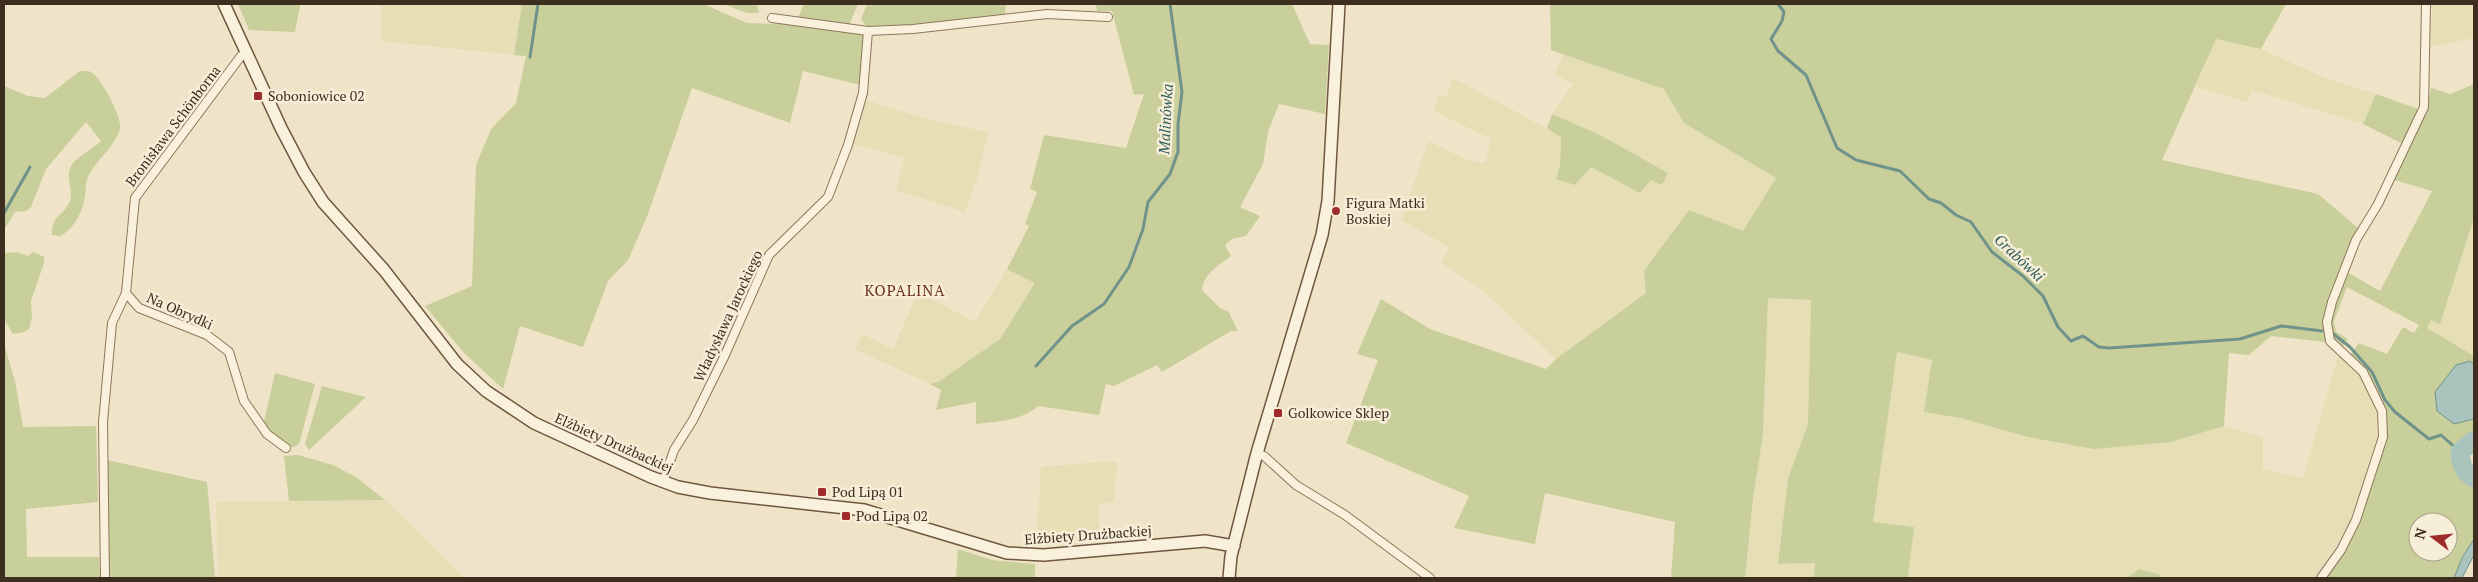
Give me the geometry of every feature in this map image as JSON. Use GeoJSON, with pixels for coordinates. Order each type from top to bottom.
{"type":"FeatureCollection","features":[{"type":"Feature","properties":{"kind":"street","name":"Elżbiety Drużbackiej"},"geometry":{"type":"LineString","coordinates":[[224,4],[248,53],[270,106],[317,193],[384,270],[439,343],[471,378],[502,403],[534,423],[663,482],[710,493],[864,510],[902,520],[993,550],[1020,554],[1082,553],[1205,541],[1234,546]]}},
{"type":"Feature","properties":{"kind":"street"},"geometry":{"type":"LineString","coordinates":[[1229,578],[1234,546],[1257,454],[1322,235],[1328,201],[1339,4]]}},
{"type":"Feature","properties":{"kind":"street"},"geometry":{"type":"LineString","coordinates":[[2321,578],[2341,550],[2356,520],[2383,437],[2382,412],[2362,372],[2330,341],[2327,322],[2332,302],[2356,240],[2378,204],[2424,107],[2426,4]]}},
{"type":"Feature","properties":{"kind":"street"},"geometry":{"type":"LineString","coordinates":[[772,18],[868,31],[913,29],[1047,14],[1108,16]]}},
{"type":"Feature","properties":{"kind":"street","name":"Władysława Jarockiego"},"geometry":{"type":"LineString","coordinates":[[663,482],[674,450],[693,420],[725,355],[769,254],[828,197],[848,144],[864,93],[868,31]]}},
{"type":"Feature","properties":{"kind":"street","name":"Bronisława Schönborna"},"geometry":{"type":"LineString","coordinates":[[105,578],[103,422],[112,323],[126,293],[136,198],[241,56],[248,53]]}},
{"type":"Feature","properties":{"kind":"street","name":"Na Obrydki"},"geometry":{"type":"LineString","coordinates":[[126,293],[138,308],[207,335],[229,352],[244,401],[267,434],[286,448]]}},
{"type":"Feature","properties":{"kind":"street"},"geometry":{"type":"LineString","coordinates":[[1257,454],[1264,456],[1296,485],[1345,515],[1430,578]]}},
{"type":"Feature","properties":{"kind":"shaded area"},"geometry":{"type":"Polygon","coordinates":[[[382,4],[522,4],[514,55],[381,41],[382,4]]]}},
{"type":"Feature","properties":{"kind":"shaded area"},"geometry":{"type":"Polygon","coordinates":[[[2433,4],[2474,4],[2474,38],[2430,47],[2433,4]]]}},
{"type":"Feature","properties":{"kind":"shaded area"},"geometry":{"type":"Polygon","coordinates":[[[2216,39],[2261,49],[2325,78],[2376,94],[2363,124],[2252,90],[2247,102],[2195,87],[2216,39]]]}},
{"type":"Feature","properties":{"kind":"shaded area"},"geometry":{"type":"Polygon","coordinates":[[[1564,53],[1664,89],[1684,123],[1777,178],[1743,231],[1644,271],[1646,293],[1556,359],[1481,289],[1441,263],[1450,248],[1402,220],[1428,141],[1468,160],[1485,163],[1491,139],[1434,111],[1438,96],[1446,97],[1453,78],[1561,136],[1560,166],[1556,179],[1591,167],[1640,193],[1651,180],[1662,184],[1668,173],[1600,135],[1552,114],[1573,84],[1555,75],[1564,53]]]}},
{"type":"Feature","properties":{"kind":"shaded area"},"geometry":{"type":"Polygon","coordinates":[[[866,100],[926,119],[988,132],[977,179],[965,212],[896,190],[904,158],[854,144],[866,100]]]}},
{"type":"Feature","properties":{"kind":"shaded area"},"geometry":{"type":"Polygon","coordinates":[[[2474,218],[2473,357],[2427,328],[2431,319],[2440,323],[2474,218]]]}},
{"type":"Feature","properties":{"kind":"shaded area"},"geometry":{"type":"Polygon","coordinates":[[[1007,269],[1036,282],[1000,339],[938,382],[930,384],[855,349],[862,334],[893,349],[918,292],[975,322],[1007,269]]]}},
{"type":"Feature","properties":{"kind":"shaded area"},"geometry":{"type":"Polygon","coordinates":[[[1768,298],[1811,299],[1808,424],[1788,478],[1778,564],[1815,563],[1814,578],[1745,578],[1753,499],[1763,434],[1768,298]]]}},
{"type":"Feature","properties":{"kind":"shaded area"},"geometry":{"type":"Polygon","coordinates":[[[1896,352],[1932,360],[1925,412],[2171,442],[2224,426],[2263,437],[2263,469],[2303,478],[2338,356],[2357,372],[2372,397],[2377,415],[2377,442],[2353,518],[2317,578],[2160,578],[2161,576],[2139,569],[2127,578],[1908,578],[1914,527],[1873,523],[1896,352]]]}},
{"type":"Feature","properties":{"kind":"shaded area"},"geometry":{"type":"Polygon","coordinates":[[[1117,462],[1114,502],[1099,504],[1099,541],[1037,535],[1041,467],[1117,462]]]}},
{"type":"Feature","properties":{"kind":"shaded area"},"geometry":{"type":"Polygon","coordinates":[[[385,500],[465,578],[218,578],[216,502],[385,500]]]}},
{"type":"Feature","properties":{"kind":"green space"},"geometry":{"type":"Polygon","coordinates":[[[238,4],[321,4],[300,5],[295,32],[249,30],[238,4]]]}},
{"type":"Feature","properties":{"kind":"green space"},"geometry":{"type":"Polygon","coordinates":[[[522,4],[703,4],[747,23],[783,24],[865,35],[860,85],[803,71],[790,123],[692,88],[648,214],[628,260],[608,281],[583,347],[520,326],[503,389],[464,353],[425,306],[472,286],[476,165],[491,129],[516,103],[526,56],[514,55],[522,4]]]}},
{"type":"Feature","properties":{"kind":"green space"},"geometry":{"type":"Polygon","coordinates":[[[723,4],[757,4],[759,13],[747,13],[723,4]]]}},
{"type":"Feature","properties":{"kind":"green space"},"geometry":{"type":"Polygon","coordinates":[[[804,4],[858,4],[849,25],[798,18],[804,4]]]}},
{"type":"Feature","properties":{"kind":"green space"},"geometry":{"type":"Polygon","coordinates":[[[867,4],[1006,4],[1005,14],[936,24],[884,27],[866,26],[861,19],[867,4]]]}},
{"type":"Feature","properties":{"kind":"green space"},"geometry":{"type":"Polygon","coordinates":[[[1096,4],[1292,4],[1310,44],[1329,45],[1325,114],[1279,104],[1268,132],[1263,164],[1240,207],[1260,216],[1246,236],[1232,239],[1225,245],[1231,256],[1212,270],[1203,284],[1202,290],[1220,308],[1228,311],[1238,331],[1231,331],[1162,372],[1157,365],[1114,386],[1106,384],[1099,415],[1038,406],[1024,415],[1001,421],[976,424],[976,402],[936,410],[941,390],[930,384],[938,382],[1000,339],[1035,283],[1007,269],[1029,226],[1025,224],[1037,192],[1030,189],[1044,135],[1126,148],[1144,94],[1134,95],[1112,11],[1097,11],[1096,4]]]}},
{"type":"Feature","properties":{"kind":"green space"},"geometry":{"type":"Polygon","coordinates":[[[1550,4],[2286,4],[2261,49],[2216,39],[2162,160],[2318,194],[2358,228],[2326,314],[2325,342],[2271,336],[2249,355],[2229,353],[2224,426],[2171,442],[2094,449],[2028,437],[1961,418],[1924,412],[1932,360],[1897,352],[1873,522],[1914,527],[1908,578],[1814,578],[1815,563],[1778,564],[1788,478],[1808,424],[1811,300],[1768,298],[1763,434],[1753,499],[1745,578],[1671,578],[1675,522],[1545,493],[1535,544],[1454,528],[1469,496],[1346,443],[1378,360],[1357,354],[1381,299],[1430,329],[1546,369],[1556,359],[1646,293],[1644,271],[1689,210],[1743,231],[1776,178],[1684,123],[1664,89],[1551,50],[1550,4]]]}},
{"type":"Feature","properties":{"kind":"green space"},"geometry":{"type":"Polygon","coordinates":[[[80,71],[89,71],[98,78],[115,109],[120,129],[113,143],[90,173],[86,182],[84,202],[80,214],[65,233],[60,236],[52,235],[55,220],[70,200],[70,168],[76,160],[101,141],[86,122],[46,169],[31,207],[27,211],[15,212],[4,230],[4,86],[28,96],[45,98],[80,71]]]}},
{"type":"Feature","properties":{"kind":"green space"},"geometry":{"type":"Polygon","coordinates":[[[2474,84],[2474,218],[2440,324],[2431,320],[2427,328],[2474,356],[2474,364],[2470,361],[2454,424],[2474,419],[2474,435],[2457,447],[2456,464],[2467,479],[2474,484],[2474,539],[2462,557],[2454,578],[2326,578],[2354,532],[2383,449],[2387,425],[2384,410],[2350,355],[2359,343],[2387,354],[2403,327],[2414,333],[2419,325],[2347,287],[2334,321],[2336,332],[2348,339],[2342,347],[2331,336],[2329,328],[2331,312],[2347,272],[2380,291],[2432,191],[2394,180],[2426,109],[2431,88],[2450,94],[2474,84]]]}},
{"type":"Feature","properties":{"kind":"green space"},"geometry":{"type":"Polygon","coordinates":[[[2376,94],[2418,109],[2403,144],[2363,124],[2376,94]]]}},
{"type":"Feature","properties":{"kind":"green space"},"geometry":{"type":"Polygon","coordinates":[[[1552,114],[1600,135],[1668,173],[1662,185],[1651,180],[1640,193],[1591,167],[1575,185],[1556,179],[1560,166],[1561,137],[1547,128],[1552,114]]]}},
{"type":"Feature","properties":{"kind":"green space"},"geometry":{"type":"Polygon","coordinates":[[[17,252],[28,256],[33,252],[44,257],[44,263],[31,301],[32,318],[29,329],[13,334],[4,319],[4,253],[17,252]]]}},
{"type":"Feature","properties":{"kind":"green space"},"geometry":{"type":"Polygon","coordinates":[[[4,344],[15,381],[23,427],[96,426],[98,502],[26,509],[27,557],[99,557],[100,578],[4,578],[4,344]]]}},
{"type":"Feature","properties":{"kind":"green space"},"geometry":{"type":"Polygon","coordinates":[[[275,373],[315,384],[299,444],[294,447],[286,446],[263,426],[275,373]]]}},
{"type":"Feature","properties":{"kind":"green space"},"geometry":{"type":"Polygon","coordinates":[[[322,386],[366,397],[309,450],[305,444],[322,386]]]}},
{"type":"Feature","properties":{"kind":"green space"},"geometry":{"type":"Polygon","coordinates":[[[298,455],[333,465],[356,477],[385,500],[289,501],[284,456],[298,455]]]}},
{"type":"Feature","properties":{"kind":"green space"},"geometry":{"type":"Polygon","coordinates":[[[107,460],[207,482],[215,578],[107,578],[107,460]]]}},
{"type":"Feature","properties":{"kind":"green space"},"geometry":{"type":"Polygon","coordinates":[[[958,549],[992,560],[1035,564],[1035,578],[956,578],[958,549]]]}},
{"type":"Feature","properties":{"kind":"green space"},"geometry":{"type":"Polygon","coordinates":[[[2139,569],[2161,575],[2160,578],[2127,578],[2139,569]]]}},
{"type":"Feature","properties":{"kind":"water"},"geometry":{"type":"Polygon","coordinates":[[[2470,361],[2474,364],[2474,419],[2454,424],[2437,411],[2435,392],[2456,365],[2470,361]]]}},
{"type":"Feature","properties":{"kind":"water"},"geometry":{"type":"Polygon","coordinates":[[[2474,435],[2474,447],[2465,457],[2474,478],[2474,484],[2460,471],[2454,457],[2457,447],[2474,435]]]}},
{"type":"Feature","properties":{"kind":"water"},"geometry":{"type":"Polygon","coordinates":[[[2474,539],[2474,555],[2462,578],[2454,578],[2462,558],[2474,539]]]}},
{"type":"Feature","properties":{"kind":"waterway"},"geometry":{"type":"LineString","coordinates":[[530,57],[538,4]]}},
{"type":"Feature","properties":{"kind":"waterway","name":"Malinówka"},"geometry":{"type":"LineString","coordinates":[[1036,366],[1072,326],[1104,304],[1129,267],[1143,229],[1148,202],[1170,174],[1178,152],[1178,124],[1182,92],[1170,4]]}},
{"type":"Feature","properties":{"kind":"waterway","name":"Grabówki"},"geometry":{"type":"LineString","coordinates":[[1778,4],[1784,12],[1782,21],[1771,39],[1778,51],[1806,75],[1837,148],[1856,160],[1900,171],[1929,199],[1941,203],[1956,215],[1971,222],[1992,252],[2023,276],[2043,296],[2058,327],[2071,341],[2083,336],[2099,347],[2109,348],[2240,339],[2281,326],[2322,331]]}},
{"type":"Feature","properties":{"kind":"waterway"},"geometry":{"type":"LineString","coordinates":[[4,213],[30,167]]}},
{"type":"Feature","properties":{"kind":"waterway","name":"Grabówki"},"geometry":{"type":"LineString","coordinates":[[2331,332],[2350,347],[2372,372],[2385,400],[2395,412],[2429,439],[2441,435],[2458,450]]}},
{"type":"Feature","properties":{"kind":"waterway"},"geometry":{"type":"LineString","coordinates":[[2474,440],[2460,452],[2463,467],[2474,478]]}},
{"type":"Feature","properties":{"kind":"place","name":"Soboniowice 02"},"geometry":{"type":"Point","coordinates":[258,96]}},
{"type":"Feature","properties":{"kind":"place","name":"Figura Matki Boskiej"},"geometry":{"type":"Point","coordinates":[1336,211]}},
{"type":"Feature","properties":{"kind":"place","name":"Golkowice Sklep"},"geometry":{"type":"Point","coordinates":[1278,413]}},
{"type":"Feature","properties":{"kind":"place","name":"Pod Lipą 01"},"geometry":{"type":"Point","coordinates":[822,492]}},
{"type":"Feature","properties":{"kind":"place","name":"Pod Lipą 02"},"geometry":{"type":"Point","coordinates":[846,516]}},
{"type":"Feature","properties":{"kind":"district","name":"KOPALINA"},"geometry":{"type":"Point","coordinates":[905,291]}}]}
